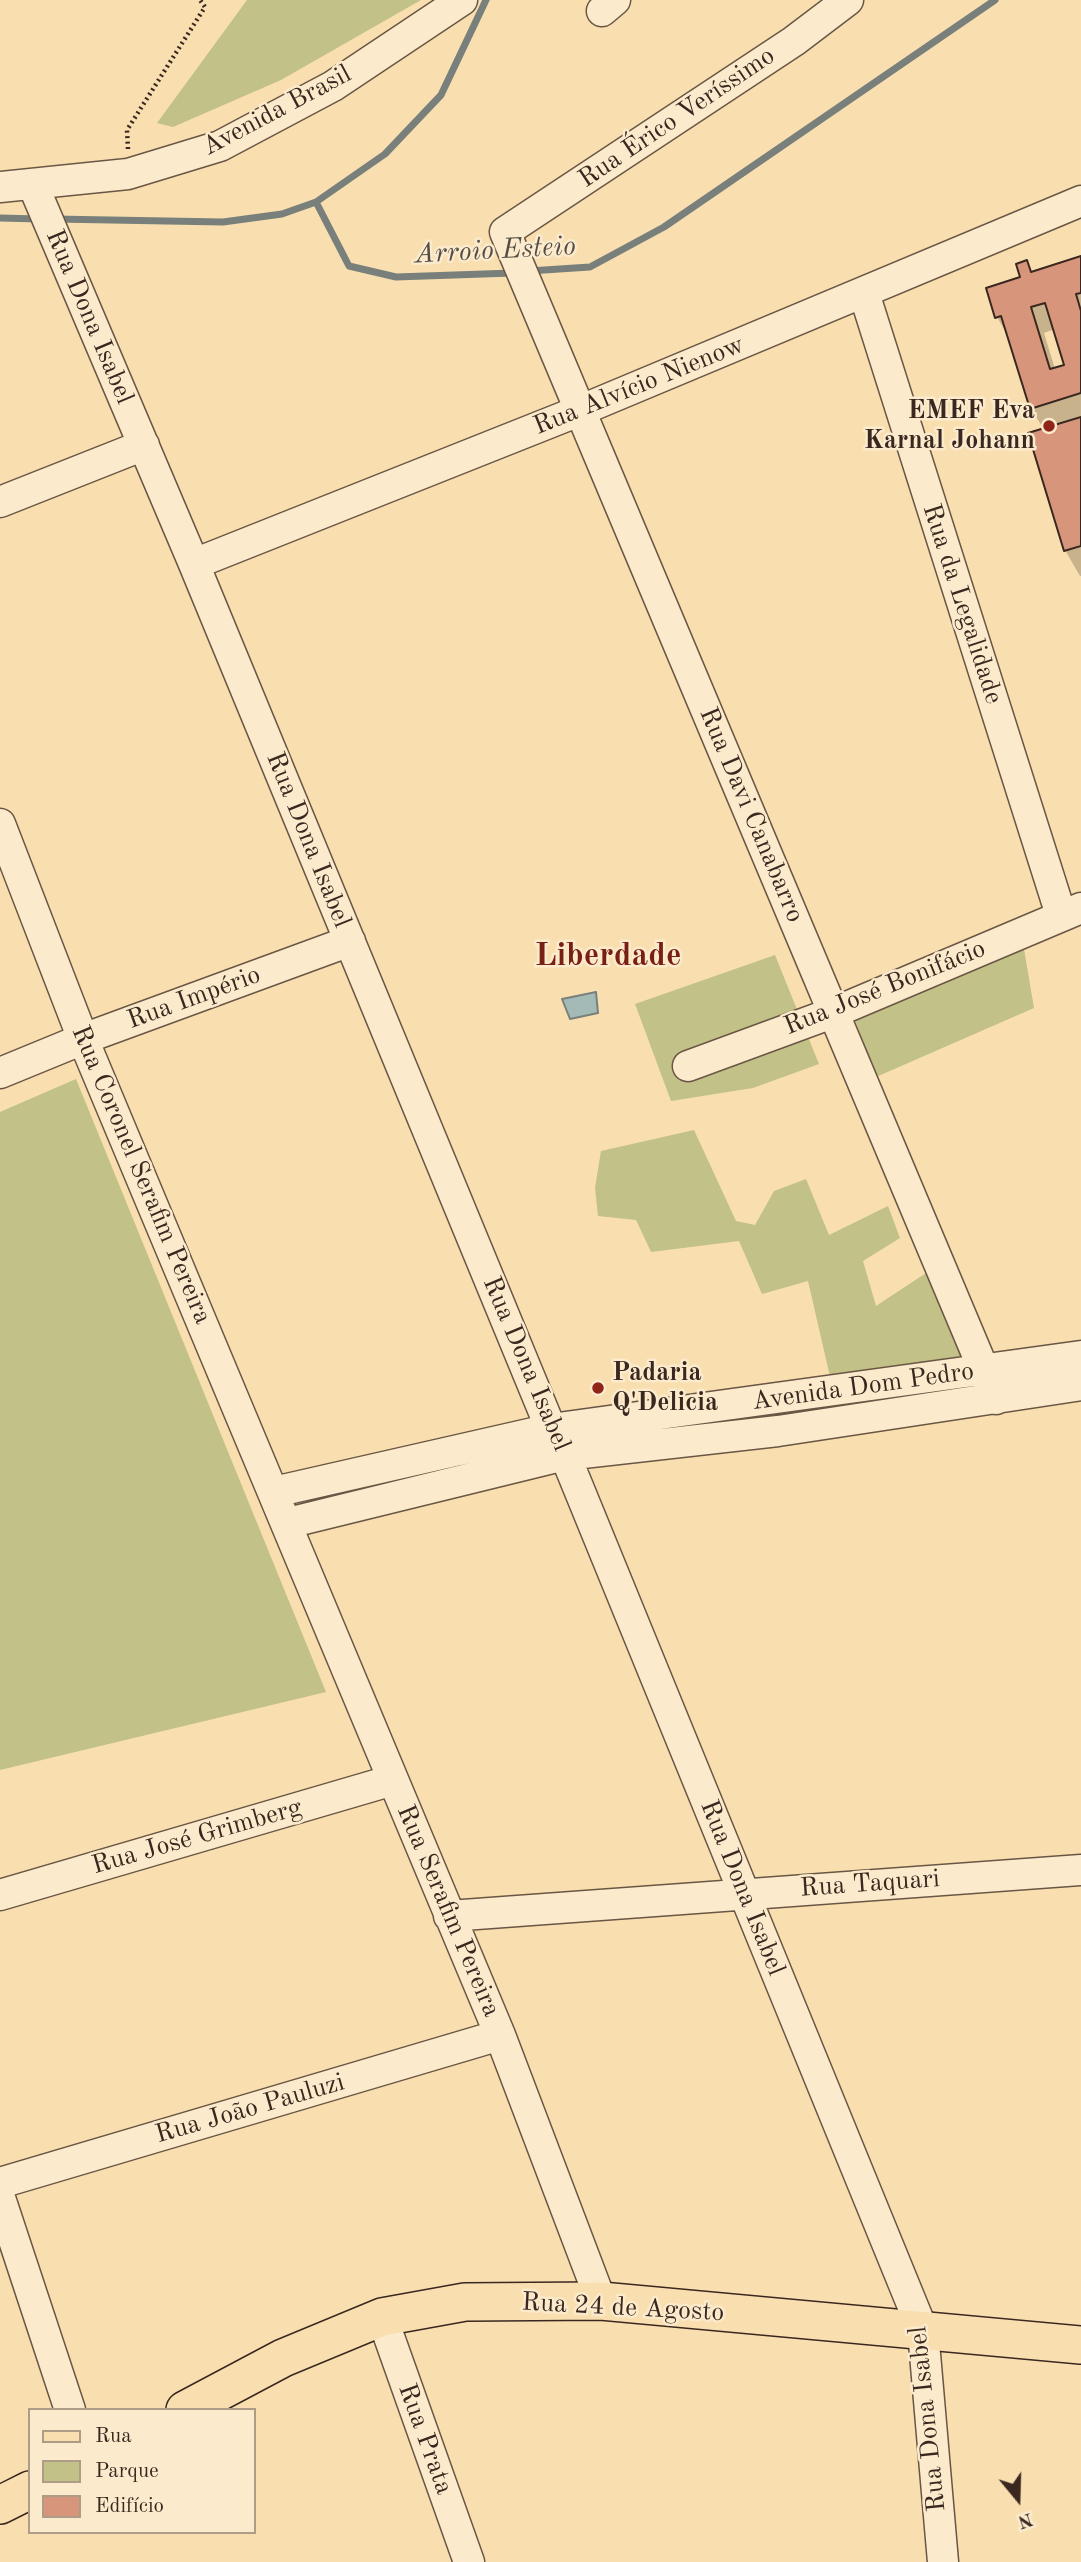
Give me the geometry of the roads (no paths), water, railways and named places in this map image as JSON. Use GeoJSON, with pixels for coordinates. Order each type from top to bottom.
{"type":"FeatureCollection","features":[{"type":"Feature","properties":{"kind":"main road","name":"Rua 24 de Agosto"},"geometry":{"type":"LineString","coordinates":[[189,2408],[283,2358],[382,2317],[465,2302],[601,2301],[1081,2345]]}},
{"type":"Feature","properties":{"kind":"main road"},"geometry":{"type":"LineString","coordinates":[[0,2505],[28,2491]]}},
{"type":"Feature","properties":{"kind":"street","name":"Avenida Brasil"},"geometry":{"type":"LineString","coordinates":[[37,195],[128,174],[220,146],[333,86],[462,0]]}},
{"type":"Feature","properties":{"kind":"street","name":"Rua Érico Veríssimo"},"geometry":{"type":"LineString","coordinates":[[510,244],[848,0]]}},
{"type":"Feature","properties":{"kind":"street"},"geometry":{"type":"LineString","coordinates":[[0,187],[37,195]]}},
{"type":"Feature","properties":{"kind":"street","name":"Rua Dona Isabel"},"geometry":{"type":"LineString","coordinates":[[37,195],[194,564],[745,1893],[923,2331],[943,2562]]}},
{"type":"Feature","properties":{"kind":"street","name":"Rua Alvício Nienow"},"geometry":{"type":"LineString","coordinates":[[194,564],[579,411],[1081,201]]}},
{"type":"Feature","properties":{"kind":"street","name":"Rua Davi Canabarro"},"geometry":{"type":"LineString","coordinates":[[510,244],[996,1399]]}},
{"type":"Feature","properties":{"kind":"street","name":"Rua da Legalidade"},"geometry":{"type":"LineString","coordinates":[[864,293],[1071,911]]}},
{"type":"Feature","properties":{"kind":"street"},"geometry":{"type":"LineString","coordinates":[[0,502],[144,445]]}},
{"type":"Feature","properties":{"kind":"street","name":"Rua Coronel Serafim Pereira"},"geometry":{"type":"LineString","coordinates":[[0,824],[83,1039],[288,1523]]}},
{"type":"Feature","properties":{"kind":"street","name":"Rua José Bonifácio"},"geometry":{"type":"LineString","coordinates":[[688,1066],[835,1012],[1071,911]]}},
{"type":"Feature","properties":{"kind":"street","name":"Rua Império"},"geometry":{"type":"LineString","coordinates":[[0,1073],[83,1039],[350,941]]}},
{"type":"Feature","properties":{"kind":"street","name":"Avenida Dom Pedro"},"geometry":{"type":"LineString","coordinates":[[288,1523],[558,1442],[663,1414],[985,1369],[1077,1371]]}},
{"type":"Feature","properties":{"kind":"street","name":"Avenida Dom Pedro"},"geometry":{"type":"LineString","coordinates":[[274,1492],[558,1442],[668,1444],[996,1399],[1077,1371]]}},
{"type":"Feature","properties":{"kind":"street"},"geometry":{"type":"LineString","coordinates":[[883,1384],[887,1413]]}},
{"type":"Feature","properties":{"kind":"street"},"geometry":{"type":"LineString","coordinates":[[772,1400],[778,1431]]}},
{"type":"Feature","properties":{"kind":"street"},"geometry":{"type":"LineString","coordinates":[[663,1414],[668,1444]]}},
{"type":"Feature","properties":{"kind":"street","name":"Rua Serafim Pereira"},"geometry":{"type":"LineString","coordinates":[[288,1523],[500,2035],[601,2301]]}},
{"type":"Feature","properties":{"kind":"street","name":"Rua José Grimberg"},"geometry":{"type":"LineString","coordinates":[[0,1895],[393,1780]]}},
{"type":"Feature","properties":{"kind":"street","name":"Rua Taquari"},"geometry":{"type":"LineString","coordinates":[[449,1916],[1081,1870]]}},
{"type":"Feature","properties":{"kind":"street","name":"Rua João Pauluzi"},"geometry":{"type":"LineString","coordinates":[[0,2183],[500,2035]]}},
{"type":"Feature","properties":{"kind":"street"},"geometry":{"type":"LineString","coordinates":[[0,2198],[69,2408]]}},
{"type":"Feature","properties":{"kind":"street","name":"Rua Prata"},"geometry":{"type":"LineString","coordinates":[[382,2317],[469,2562]]}},
{"type":"Feature","properties":{"kind":"water"},"geometry":{"type":"Polygon","coordinates":[[[596,992],[598,1013],[570,1019],[562,999],[596,992]]]}},
{"type":"Feature","properties":{"kind":"waterway","name":"Arroio Esteio"},"geometry":{"type":"LineString","coordinates":[[54,219],[223,222],[282,214],[316,202],[385,154],[441,95],[486,0]]}},
{"type":"Feature","properties":{"kind":"waterway","name":"Arroio Esteio"},"geometry":{"type":"LineString","coordinates":[[529,271],[590,267],[664,227],[995,0]]}},
{"type":"Feature","properties":{"kind":"waterway","name":"Arroio Esteio"},"geometry":{"type":"LineString","coordinates":[[316,202],[349,266],[396,277],[513,273]]}},
{"type":"Feature","properties":{"kind":"waterway","name":"Arroio Esteio"},"geometry":{"type":"LineString","coordinates":[[0,218],[39,219]]}},
{"type":"Feature","properties":{"kind":"place","name":"EMEF Eva Karnal Johann"},"geometry":{"type":"Point","coordinates":[1049,426]}},
{"type":"Feature","properties":{"kind":"place","name":"Padaria Q'Delicia"},"geometry":{"type":"Point","coordinates":[598,1388]}},
{"type":"Feature","properties":{"kind":"district","name":"Liberdade"},"geometry":{"type":"Point","coordinates":[608,956]}}]}
